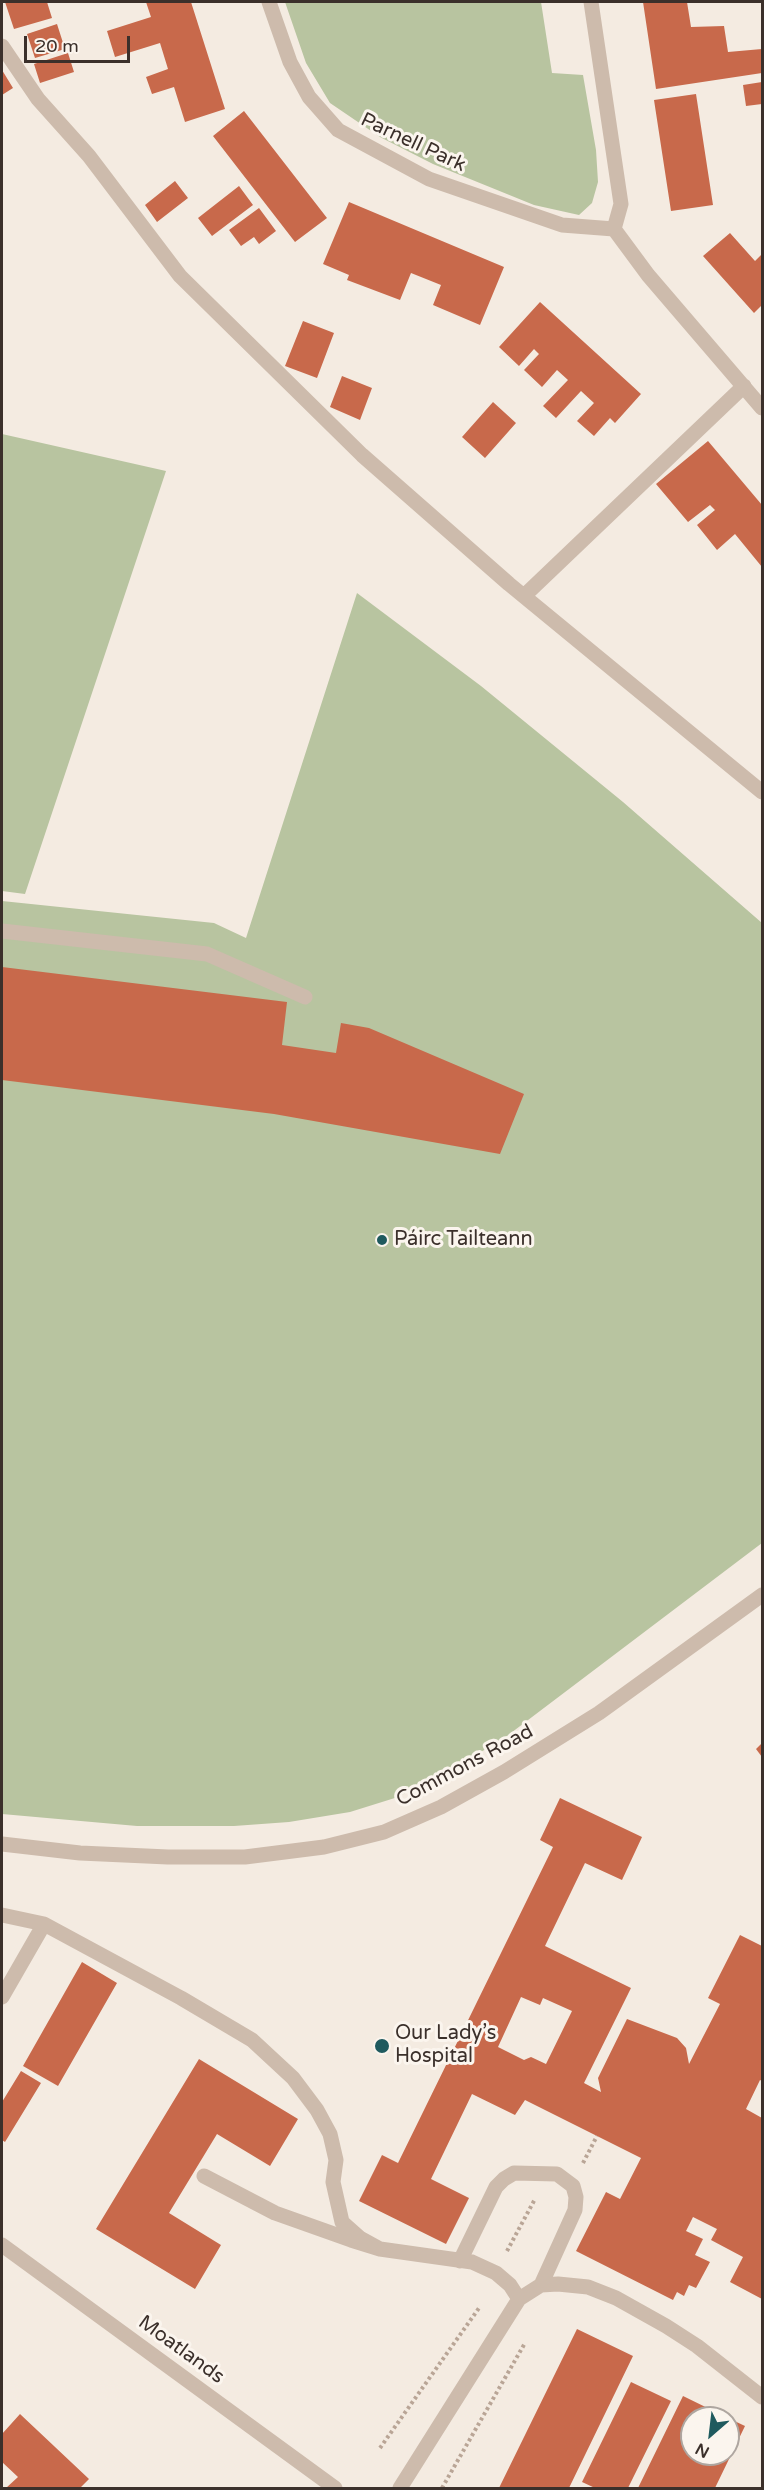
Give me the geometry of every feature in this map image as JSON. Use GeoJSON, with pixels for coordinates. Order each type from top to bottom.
{"type":"FeatureCollection","features":[{"type":"Feature","properties":{"kind":"street","name":"Parnell Park"},"geometry":{"type":"LineString","coordinates":[[268,2],[290,62],[309,97],[338,130],[429,179],[562,225],[614,229]]}},
{"type":"Feature","properties":{"kind":"street"},"geometry":{"type":"LineString","coordinates":[[591,2],[621,204],[614,229],[648,275],[762,408]]}},
{"type":"Feature","properties":{"kind":"street"},"geometry":{"type":"LineString","coordinates":[[2,46],[38,99],[89,156],[180,276],[362,454],[524,596],[762,792]]}},
{"type":"Feature","properties":{"kind":"street"},"geometry":{"type":"LineString","coordinates":[[524,596],[744,386]]}},
{"type":"Feature","properties":{"kind":"street"},"geometry":{"type":"LineString","coordinates":[[2,931],[207,954],[305,997]]}},
{"type":"Feature","properties":{"kind":"street","name":"Commons Road"},"geometry":{"type":"LineString","coordinates":[[2,1844],[80,1853],[168,1857],[245,1857],[324,1847],[384,1832],[441,1807],[504,1772],[599,1713],[686,1653],[762,1595]]}},
{"type":"Feature","properties":{"kind":"street"},"geometry":{"type":"LineString","coordinates":[[2,1915],[44,1924],[223,2022],[252,2040],[273,2057],[293,2078],[317,2110],[330,2134],[336,2160],[333,2182],[342,2222],[360,2238],[380,2249]]}},
{"type":"Feature","properties":{"kind":"street"},"geometry":{"type":"LineString","coordinates":[[2,1997],[44,1924]]}},
{"type":"Feature","properties":{"kind":"street"},"geometry":{"type":"LineString","coordinates":[[460,2261],[496,2187],[504,2179],[514,2173],[557,2174],[573,2186],[576,2198],[575,2210],[541,2285]]}},
{"type":"Feature","properties":{"kind":"street"},"geometry":{"type":"LineString","coordinates":[[204,2176],[275,2213],[380,2249],[472,2262],[496,2273],[510,2285],[519,2299]]}},
{"type":"Feature","properties":{"kind":"street","name":"Moatlands"},"geometry":{"type":"LineString","coordinates":[[2,2245],[335,2488]]}},
{"type":"Feature","properties":{"kind":"street"},"geometry":{"type":"LineString","coordinates":[[400,2488],[519,2299],[541,2285],[588,2287],[642,2312],[697,2346],[762,2397]]}},
{"type":"Feature","properties":{"kind":"path"},"geometry":{"type":"LineString","coordinates":[[581,2167],[597,2136]]}},
{"type":"Feature","properties":{"kind":"path"},"geometry":{"type":"LineString","coordinates":[[504,2257],[537,2194]]}},
{"type":"Feature","properties":{"kind":"path"},"geometry":{"type":"LineString","coordinates":[[380,2448],[479,2308]]}},
{"type":"Feature","properties":{"kind":"path"},"geometry":{"type":"LineString","coordinates":[[442,2488],[527,2339]]}},
{"type":"Feature","properties":{"kind":"green space"},"geometry":{"type":"Polygon","coordinates":[[[285,2],[541,2],[552,73],[583,75],[596,150],[598,182],[592,203],[579,215],[534,205],[433,164],[380,137],[330,103],[306,63],[285,2]]]}},
{"type":"Feature","properties":{"kind":"green space"},"geometry":{"type":"Polygon","coordinates":[[[2,434],[166,471],[25,894],[2,891],[2,434]]]}},
{"type":"Feature","properties":{"kind":"green space","name":"Páirc Tailteann"},"geometry":{"type":"Polygon","coordinates":[[[357,593],[481,686],[623,802],[762,923],[762,1543],[499,1742],[398,1797],[350,1812],[289,1822],[234,1826],[137,1826],[2,1814],[2,901],[214,923],[246,938],[357,593]]]}},
{"type":"Feature","properties":{"kind":"building"},"geometry":{"type":"Polygon","coordinates":[[[5,2],[47,2],[52,18],[14,29],[5,2]]]}},
{"type":"Feature","properties":{"kind":"building"},"geometry":{"type":"Polygon","coordinates":[[[146,2],[191,2],[225,109],[185,122],[174,87],[152,94],[146,77],[168,69],[160,43],[115,57],[107,31],[151,17],[146,2]]]}},
{"type":"Feature","properties":{"kind":"building"},"geometry":{"type":"Polygon","coordinates":[[[643,2],[687,2],[691,27],[724,26],[728,52],[762,49],[762,73],[656,89],[643,2]]]}},
{"type":"Feature","properties":{"kind":"building"},"geometry":{"type":"Polygon","coordinates":[[[57,24],[65,49],[35,58],[27,34],[57,24]]]}},
{"type":"Feature","properties":{"kind":"building"},"geometry":{"type":"Polygon","coordinates":[[[68,53],[74,72],[40,83],[34,64],[68,53]]]}},
{"type":"Feature","properties":{"kind":"building"},"geometry":{"type":"Polygon","coordinates":[[[2,70],[13,88],[2,95],[2,70]]]}},
{"type":"Feature","properties":{"kind":"building"},"geometry":{"type":"Polygon","coordinates":[[[762,82],[762,104],[746,106],[743,85],[762,82]]]}},
{"type":"Feature","properties":{"kind":"building"},"geometry":{"type":"Polygon","coordinates":[[[696,94],[713,205],[671,211],[654,100],[696,94]]]}},
{"type":"Feature","properties":{"kind":"building"},"geometry":{"type":"Polygon","coordinates":[[[244,111],[327,218],[295,242],[213,136],[244,111]]]}},
{"type":"Feature","properties":{"kind":"building"},"geometry":{"type":"Polygon","coordinates":[[[175,181],[188,198],[157,222],[145,205],[175,181]]]}},
{"type":"Feature","properties":{"kind":"building"},"geometry":{"type":"Polygon","coordinates":[[[239,186],[253,205],[212,236],[198,218],[239,186]]]}},
{"type":"Feature","properties":{"kind":"building"},"geometry":{"type":"Polygon","coordinates":[[[349,202],[504,267],[480,325],[433,305],[441,285],[411,273],[400,300],[347,280],[349,275],[323,264],[349,202]]]}},
{"type":"Feature","properties":{"kind":"building"},"geometry":{"type":"Polygon","coordinates":[[[259,208],[276,231],[259,244],[254,237],[241,246],[229,230],[259,208]]]}},
{"type":"Feature","properties":{"kind":"building"},"geometry":{"type":"Polygon","coordinates":[[[730,233],[755,261],[762,254],[762,305],[754,313],[703,256],[730,233]]]}},
{"type":"Feature","properties":{"kind":"building"},"geometry":{"type":"Polygon","coordinates":[[[540,302],[641,394],[615,423],[610,418],[594,436],[577,421],[594,403],[581,391],[556,418],[543,406],[568,380],[557,370],[542,387],[524,370],[539,354],[534,349],[519,366],[499,347],[540,302]]]}},
{"type":"Feature","properties":{"kind":"building"},"geometry":{"type":"Polygon","coordinates":[[[303,321],[334,333],[317,378],[285,366],[303,321]]]}},
{"type":"Feature","properties":{"kind":"building"},"geometry":{"type":"Polygon","coordinates":[[[342,376],[372,388],[360,420],[330,407],[342,376]]]}},
{"type":"Feature","properties":{"kind":"building"},"geometry":{"type":"Polygon","coordinates":[[[493,402],[516,423],[485,458],[462,437],[493,402]]]}},
{"type":"Feature","properties":{"kind":"building"},"geometry":{"type":"Polygon","coordinates":[[[708,441],[762,505],[762,567],[735,534],[717,550],[697,525],[715,510],[710,505],[688,522],[656,484],[708,441]]]}},
{"type":"Feature","properties":{"kind":"building"},"geometry":{"type":"Polygon","coordinates":[[[2,967],[287,1002],[282,1045],[336,1053],[341,1023],[369,1028],[524,1094],[500,1154],[274,1114],[2,1080],[2,967]]]}},
{"type":"Feature","properties":{"kind":"building"},"geometry":{"type":"Polygon","coordinates":[[[762,1743],[762,1757],[756,1749],[762,1743]]]}},
{"type":"Feature","properties":{"kind":"building"},"geometry":{"type":"Polygon","coordinates":[[[560,1798],[642,1837],[622,1880],[585,1863],[545,1946],[631,1988],[584,2083],[601,2092],[598,2078],[627,2019],[677,2038],[686,2048],[689,2064],[720,2004],[708,1998],[740,1935],[762,1946],[762,2081],[760,2080],[746,2109],[762,2118],[762,2299],[730,2282],[743,2257],[711,2240],[717,2229],[693,2217],[686,2231],[703,2239],[695,2255],[710,2262],[696,2288],[689,2285],[684,2296],[677,2292],[673,2300],[576,2251],[606,2192],[620,2199],[641,2158],[525,2100],[515,2115],[472,2094],[431,2179],[469,2198],[446,2244],[359,2201],[382,2155],[398,2163],[553,1847],[540,1840],[560,1798]],[[521,1997],[498,2047],[524,2060],[531,2057],[546,2064],[572,2011],[543,1998],[540,2005],[521,1997]]]}},
{"type":"Feature","properties":{"kind":"building"},"geometry":{"type":"Polygon","coordinates":[[[82,1962],[117,1983],[58,2086],[23,2066],[82,1962]]]}},
{"type":"Feature","properties":{"kind":"building"},"geometry":{"type":"Polygon","coordinates":[[[199,2059],[298,2119],[270,2166],[217,2134],[169,2213],[221,2245],[195,2289],[96,2229],[199,2059]]]}},
{"type":"Feature","properties":{"kind":"building"},"geometry":{"type":"Polygon","coordinates":[[[21,2071],[41,2083],[5,2142],[2,2140],[2,2102],[21,2071]]]}},
{"type":"Feature","properties":{"kind":"building"},"geometry":{"type":"Polygon","coordinates":[[[577,2329],[633,2356],[569,2488],[499,2488],[577,2329]]]}},
{"type":"Feature","properties":{"kind":"building"},"geometry":{"type":"Polygon","coordinates":[[[631,2382],[671,2401],[628,2488],[595,2488],[582,2482],[631,2382]]]}},
{"type":"Feature","properties":{"kind":"building"},"geometry":{"type":"Polygon","coordinates":[[[683,2396],[704,2406],[680,2406],[680,2466],[726,2466],[715,2488],[638,2488],[683,2396]]]}},
{"type":"Feature","properties":{"kind":"building"},"geometry":{"type":"Polygon","coordinates":[[[20,2414],[89,2479],[80,2488],[6,2488],[18,2477],[2,2462],[2,2434],[20,2414]]]}},
{"type":"Feature","properties":{"kind":"building"},"geometry":{"type":"Polygon","coordinates":[[[740,2424],[745,2426],[740,2436],[740,2424]]]}},
{"type":"Feature","properties":{"kind":"place","name":"Páirc Tailteann"},"geometry":{"type":"Point","coordinates":[382,1240]}},
{"type":"Feature","properties":{"kind":"place","name":"Our Lady’s Hospital"},"geometry":{"type":"Point","coordinates":[382,2046]}}]}
